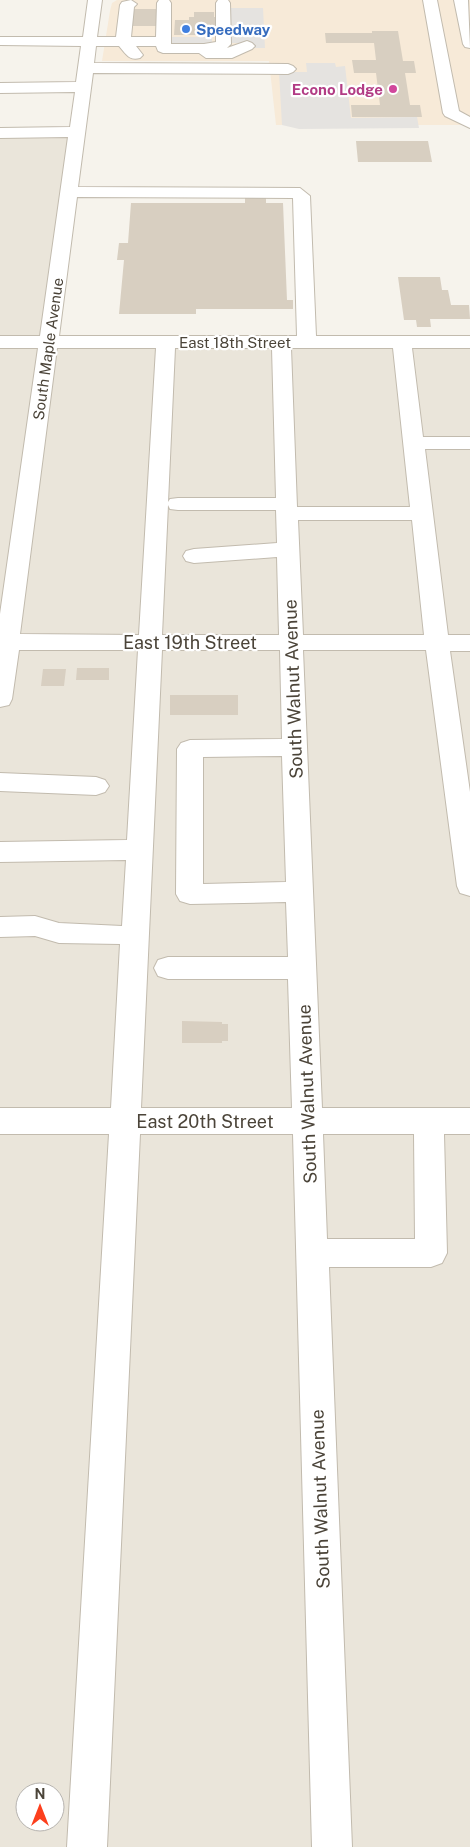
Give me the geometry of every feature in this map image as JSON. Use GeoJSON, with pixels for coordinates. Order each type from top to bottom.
{"type":"FeatureCollection","features":[{"type":"Feature","properties":{"kind":"street","name":"South Maple Avenue"},"geometry":{"type":"LineString","coordinates":[[0,699],[4,642],[49,342],[95,0]]}},
{"type":"Feature","properties":{"kind":"street"},"geometry":{"type":"LineString","coordinates":[[430,0],[452,113],[470,123]]}},
{"type":"Feature","properties":{"kind":"street"},"geometry":{"type":"LineString","coordinates":[[461,0],[470,44]]}},
{"type":"Feature","properties":{"kind":"street"},"geometry":{"type":"LineString","coordinates":[[0,41],[124,41],[211,48],[224,44],[223,3]]}},
{"type":"Feature","properties":{"kind":"street"},"geometry":{"type":"LineString","coordinates":[[130,4],[126,5],[124,41],[137,57],[142,59],[218,59],[224,58],[247,46]]}},
{"type":"Feature","properties":{"kind":"street"},"geometry":{"type":"LineString","coordinates":[[164,4],[163,45],[167,51],[175,53],[232,53]]}},
{"type":"Feature","properties":{"kind":"street"},"geometry":{"type":"LineString","coordinates":[[86,68],[288,69]]}},
{"type":"Feature","properties":{"kind":"street"},"geometry":{"type":"LineString","coordinates":[[0,88],[83,88]]}},
{"type":"Feature","properties":{"kind":"street"},"geometry":{"type":"LineString","coordinates":[[0,133],[77,132]]}},
{"type":"Feature","properties":{"kind":"street","name":"South Walnut Avenue"},"geometry":{"type":"LineString","coordinates":[[69,192],[294,192],[301,196],[286,508],[332,1847]]}},
{"type":"Feature","properties":{"kind":"street","name":"East 18th Street"},"geometry":{"type":"LineString","coordinates":[[0,342],[470,342]]}},
{"type":"Feature","properties":{"kind":"street"},"geometry":{"type":"LineString","coordinates":[[87,1847],[166,342]]}},
{"type":"Feature","properties":{"kind":"street"},"geometry":{"type":"LineString","coordinates":[[402,342],[437,643],[470,886]]}},
{"type":"Feature","properties":{"kind":"street"},"geometry":{"type":"LineString","coordinates":[[426,443],[470,443]]}},
{"type":"Feature","properties":{"kind":"street"},"geometry":{"type":"LineString","coordinates":[[178,504],[422,514]]}},
{"type":"Feature","properties":{"kind":"street"},"geometry":{"type":"LineString","coordinates":[[194,556],[288,549]]}},
{"type":"Feature","properties":{"kind":"street","name":"East 19th Street"},"geometry":{"type":"LineString","coordinates":[[4,642],[470,643]]}},
{"type":"Feature","properties":{"kind":"street"},"geometry":{"type":"LineString","coordinates":[[295,747],[190,748],[190,894],[300,892]]}},
{"type":"Feature","properties":{"kind":"street"},"geometry":{"type":"LineString","coordinates":[[0,782],[96,786]]}},
{"type":"Feature","properties":{"kind":"street"},"geometry":{"type":"LineString","coordinates":[[0,852],[128,850]]}},
{"type":"Feature","properties":{"kind":"street"},"geometry":{"type":"LineString","coordinates":[[0,927],[35,926],[59,932],[117,934]]}},
{"type":"Feature","properties":{"kind":"street"},"geometry":{"type":"LineString","coordinates":[[168,968],[302,968]]}},
{"type":"Feature","properties":{"kind":"street","name":"East 20th Street"},"geometry":{"type":"LineString","coordinates":[[0,1121],[470,1121]]}},
{"type":"Feature","properties":{"kind":"street"},"geometry":{"type":"LineString","coordinates":[[312,1253],[431,1253],[428,1121]]}},
{"type":"Feature","properties":{"kind":"shaded area"},"geometry":{"type":"Polygon","coordinates":[[[117,0],[470,0],[470,125],[276,125],[269,61],[102,61],[110,11],[112,3],[117,0]]]}},
{"type":"Feature","properties":{"kind":"shaded area"},"geometry":{"type":"Polygon","coordinates":[[[229,8],[263,8],[265,48],[240,48],[240,43],[230,43],[229,8]]]}},
{"type":"Feature","properties":{"kind":"shaded area"},"geometry":{"type":"Polygon","coordinates":[[[171,37],[212,37],[212,47],[170,47],[171,37]]]}},
{"type":"Feature","properties":{"kind":"shaded area"},"geometry":{"type":"Polygon","coordinates":[[[306,63],[335,63],[336,67],[345,66],[351,118],[417,117],[419,128],[299,129],[282,125],[279,72],[307,72],[306,63]]]}},
{"type":"Feature","properties":{"kind":"shaded area"},"geometry":{"type":"Polygon","coordinates":[[[77,132],[49,341],[470,342],[470,1847],[0,1847],[0,133],[77,132]]]}},
{"type":"Feature","properties":{"kind":"building"},"geometry":{"type":"Polygon","coordinates":[[[129,9],[159,9],[158,26],[128,26],[129,9]]]}},
{"type":"Feature","properties":{"kind":"building"},"geometry":{"type":"Polygon","coordinates":[[[194,12],[214,12],[214,17],[217,17],[217,28],[202,30],[201,35],[174,35],[175,20],[189,20],[189,17],[194,17],[194,12]]]}},
{"type":"Feature","properties":{"kind":"building","name":"Econo Lodge"},"geometry":{"type":"Polygon","coordinates":[[[372,31],[398,31],[403,61],[414,61],[416,73],[405,73],[410,105],[420,105],[422,117],[352,117],[351,105],[380,105],[376,73],[354,73],[352,60],[376,60],[374,43],[326,43],[325,33],[372,33],[372,31]]]}},
{"type":"Feature","properties":{"kind":"building"},"geometry":{"type":"Polygon","coordinates":[[[356,141],[428,141],[432,162],[358,162],[356,141]]]}},
{"type":"Feature","properties":{"kind":"building"},"geometry":{"type":"Polygon","coordinates":[[[245,197],[266,197],[266,203],[283,203],[287,300],[293,300],[293,309],[196,309],[196,314],[119,314],[124,260],[117,260],[119,243],[128,243],[131,203],[245,203],[245,197]]]}},
{"type":"Feature","properties":{"kind":"building"},"geometry":{"type":"Polygon","coordinates":[[[398,277],[440,277],[442,290],[448,290],[451,305],[469,305],[470,319],[430,319],[431,327],[417,327],[416,320],[404,320],[398,277]]]}},
{"type":"Feature","properties":{"kind":"building"},"geometry":{"type":"Polygon","coordinates":[[[77,668],[109,668],[109,680],[76,680],[77,668]]]}},
{"type":"Feature","properties":{"kind":"building"},"geometry":{"type":"Polygon","coordinates":[[[43,669],[66,669],[64,686],[41,686],[43,669]]]}},
{"type":"Feature","properties":{"kind":"building"},"geometry":{"type":"Polygon","coordinates":[[[170,695],[238,695],[238,715],[170,715],[170,695]]]}},
{"type":"Feature","properties":{"kind":"building"},"geometry":{"type":"Polygon","coordinates":[[[182,1021],[222,1022],[222,1024],[228,1024],[228,1041],[222,1041],[222,1043],[182,1043],[182,1021]]]}},
{"type":"Feature","properties":{"kind":"place","name":"Speedway"},"geometry":{"type":"Point","coordinates":[186,29]}},
{"type":"Feature","properties":{"kind":"place","name":"Econo Lodge"},"geometry":{"type":"Point","coordinates":[393,89]}}]}
